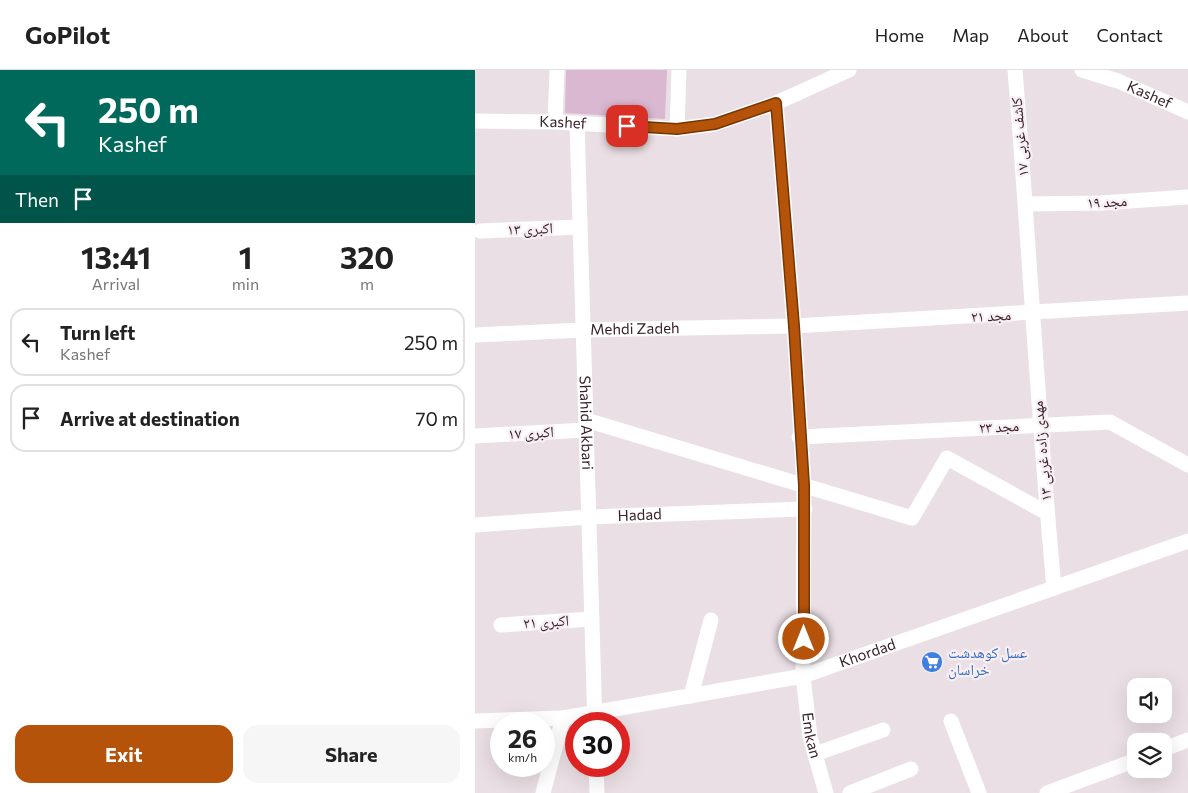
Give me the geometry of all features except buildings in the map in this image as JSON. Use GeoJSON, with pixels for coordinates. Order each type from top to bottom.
{"type":"FeatureCollection","features":[{"type":"Feature","properties":{"kind":"street"},"geometry":{"type":"LineString","coordinates":[[555,122],[557,70]]}},
{"type":"Feature","properties":{"kind":"street"},"geometry":{"type":"LineString","coordinates":[[677,129],[679,70]]}},
{"type":"Feature","properties":{"kind":"street","name":"Kashef"},"geometry":{"type":"LineString","coordinates":[[475,121],[555,122],[677,129],[715,124],[776,103],[849,70]]}},
{"type":"Feature","properties":{"kind":"street","name":"کاشف غربی ۱۷"},"geometry":{"type":"LineString","coordinates":[[1015,70],[1033,314]]}},
{"type":"Feature","properties":{"kind":"street","name":"Kashef"},"geometry":{"type":"LineString","coordinates":[[1082,70],[1118,81],[1188,112]]}},
{"type":"Feature","properties":{"kind":"street","name":"Emkan"},"geometry":{"type":"LineString","coordinates":[[776,103],[794,326],[799,437],[804,485],[803,676],[810,737],[826,793]]}},
{"type":"Feature","properties":{"kind":"street","name":"Shahid Akbari"},"geometry":{"type":"LineString","coordinates":[[577,123],[595,712]]}},
{"type":"Feature","properties":{"kind":"street","name":"مجد ۱۹"},"geometry":{"type":"LineString","coordinates":[[1026,204],[1101,203],[1188,197]]}},
{"type":"Feature","properties":{"kind":"street","name":"اکبری ۱۳"},"geometry":{"type":"LineString","coordinates":[[480,230],[580,227]]}},
{"type":"Feature","properties":{"kind":"street","name":"مجد ۲۱"},"geometry":{"type":"LineString","coordinates":[[794,326],[1033,314],[1188,303]]}},
{"type":"Feature","properties":{"kind":"street","name":"مهدی زاده غربی ۱۳"},"geometry":{"type":"LineString","coordinates":[[1033,314],[1039,425],[1054,588]]}},
{"type":"Feature","properties":{"kind":"street","name":"Mehdi Zadeh"},"geometry":{"type":"LineString","coordinates":[[475,335],[583,330],[794,326]]}},
{"type":"Feature","properties":{"kind":"street","name":"مجد ۲۳"},"geometry":{"type":"LineString","coordinates":[[799,437],[1110,422],[1188,465]]}},
{"type":"Feature","properties":{"kind":"street","name":"اکبری ۱۷"},"geometry":{"type":"LineString","coordinates":[[475,436],[586,425],[804,485],[912,518],[947,458],[1047,513]]}},
{"type":"Feature","properties":{"kind":"street","name":"Hadad"},"geometry":{"type":"LineString","coordinates":[[475,525],[805,509]]}},
{"type":"Feature","properties":{"kind":"street","name":"Khordad"},"geometry":{"type":"LineString","coordinates":[[621,712],[691,696],[803,676],[1188,541]]}},
{"type":"Feature","properties":{"kind":"street","name":"اکبری ۲۱"},"geometry":{"type":"LineString","coordinates":[[501,625],[592,619]]}},
{"type":"Feature","properties":{"kind":"street"},"geometry":{"type":"LineString","coordinates":[[691,696],[711,620]]}},
{"type":"Feature","properties":{"kind":"street"},"geometry":{"type":"LineString","coordinates":[[543,793],[563,718]]}},
{"type":"Feature","properties":{"kind":"street","name":"Khordad"},"geometry":{"type":"LineString","coordinates":[[475,721],[563,718]]}},
{"type":"Feature","properties":{"kind":"street"},"geometry":{"type":"LineString","coordinates":[[951,721],[979,793]]}},
{"type":"Feature","properties":{"kind":"street"},"geometry":{"type":"LineString","coordinates":[[815,754],[883,730]]}},
{"type":"Feature","properties":{"kind":"street"},"geometry":{"type":"LineString","coordinates":[[1172,746],[1188,740]]}},
{"type":"Feature","properties":{"kind":"street"},"geometry":{"type":"LineString","coordinates":[[1047,793],[1127,763]]}},
{"type":"Feature","properties":{"kind":"street"},"geometry":{"type":"LineString","coordinates":[[851,793],[911,769]]}},
{"type":"Feature","properties":{"kind":"street"},"geometry":{"type":"LineString","coordinates":[[596,777],[597,793]]}},
{"type":"Feature","properties":{"kind":"shaded area"},"geometry":{"type":"Polygon","coordinates":[[[566,70],[667,70],[665,119],[565,113],[566,70]]]}},
{"type":"Feature","properties":{"kind":"place","name":"عسل كوهدشت خراسان"},"geometry":{"type":"Point","coordinates":[932,662]}},
{"type":"Feature","properties":{"kind":"route"},"geometry":{"type":"LineString","coordinates":[[627,126],[677,129],[715,124],[776,103],[794,326],[799,437],[804,485],[804,639]]}}]}
